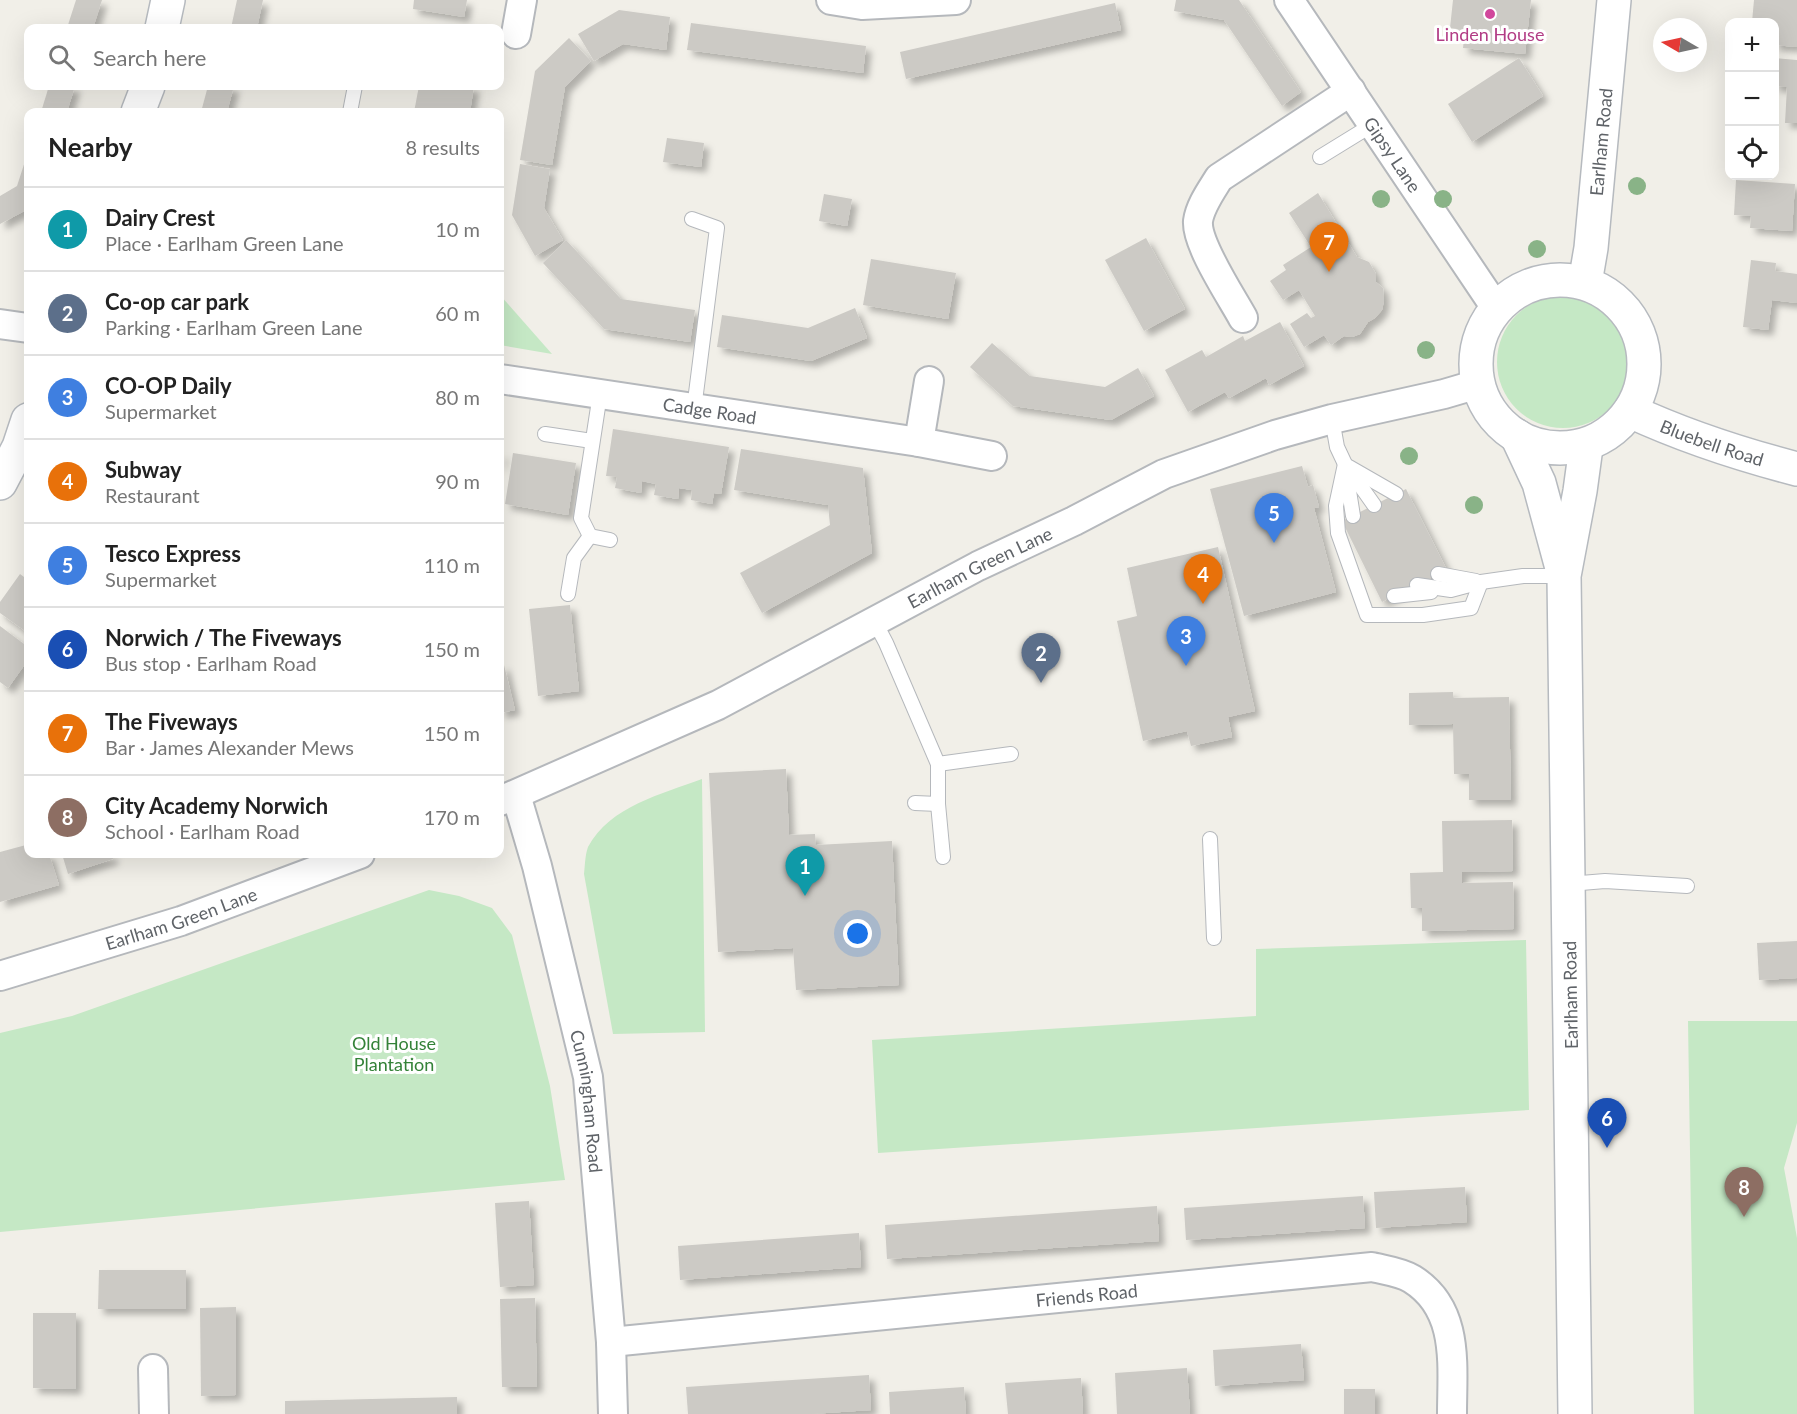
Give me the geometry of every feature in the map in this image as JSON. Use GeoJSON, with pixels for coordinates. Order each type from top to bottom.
{"type":"FeatureCollection","features":[{"type":"Feature","properties":{"kind":"main road"},"geometry":{"type":"LineString","coordinates":[[163,24],[168,0]]}},
{"type":"Feature","properties":{"kind":"main road","name":"Earlham Road"},"geometry":{"type":"LineString","coordinates":[[1585,283],[1591,248],[1614,0]]}},
{"type":"Feature","properties":{"kind":"main road"},"geometry":{"type":"LineString","coordinates":[[140,108],[146,90]]}},
{"type":"Feature","properties":{"kind":"main road"},"geometry":{"type":"LineString","coordinates":[[1553,279],[1585,283],[1606,293],[1624,308],[1641,340],[1644,359],[1643,378],[1630,411],[1614,429],[1586,447],[1554,447],[1536,444],[1517,436],[1504,427],[1484,401],[1478,384],[1476,357],[1482,331],[1496,308],[1522,288],[1553,279]]}},
{"type":"Feature","properties":{"kind":"main road","name":"Bluebell Road"},"geometry":{"type":"LineString","coordinates":[[1630,411],[1698,439],[1797,469]]}},
{"type":"Feature","properties":{"kind":"main road"},"geometry":{"type":"LineString","coordinates":[[0,483],[19,447],[24,432]]}},
{"type":"Feature","properties":{"kind":"main road","name":"Earlham Road"},"geometry":{"type":"LineString","coordinates":[[1517,436],[1539,483],[1564,576]]}},
{"type":"Feature","properties":{"kind":"main road","name":"Earlham Road"},"geometry":{"type":"LineString","coordinates":[[1575,1414],[1564,576],[1586,447]]}},
{"type":"Feature","properties":{"kind":"street"},"geometry":{"type":"LineString","coordinates":[[516,34],[522,0]]}},
{"type":"Feature","properties":{"kind":"street"},"geometry":{"type":"LineString","coordinates":[[831,0],[862,5],[956,0]]}},
{"type":"Feature","properties":{"kind":"street","name":"Gipsy Lane"},"geometry":{"type":"LineString","coordinates":[[1290,0],[1496,308]]}},
{"type":"Feature","properties":{"kind":"street"},"geometry":{"type":"LineString","coordinates":[[1243,318],[1200,239],[1198,220],[1207,196],[1219,178],[1351,91]]}},
{"type":"Feature","properties":{"kind":"street"},"geometry":{"type":"LineString","coordinates":[[0,324],[24,327]]}},
{"type":"Feature","properties":{"kind":"street","name":"Cadge Road"},"geometry":{"type":"LineString","coordinates":[[504,380],[919,442],[992,456]]}},
{"type":"Feature","properties":{"kind":"street"},"geometry":{"type":"LineString","coordinates":[[919,442],[929,381]]}},
{"type":"Feature","properties":{"kind":"street","name":"Earlham Green Lane"},"geometry":{"type":"LineString","coordinates":[[508,798],[718,705],[978,566],[1074,521],[1164,474],[1275,435],[1478,384]]}},
{"type":"Feature","properties":{"kind":"street","name":"Cunningham Road"},"geometry":{"type":"LineString","coordinates":[[508,798],[537,866],[588,1077],[611,1342],[613,1414]]}},
{"type":"Feature","properties":{"kind":"street","name":"Earlham Green Lane"},"geometry":{"type":"LineString","coordinates":[[0,976],[181,921],[349,858]]}},
{"type":"Feature","properties":{"kind":"street","name":"Friends Road"},"geometry":{"type":"LineString","coordinates":[[611,1342],[1372,1267],[1411,1278],[1435,1298],[1447,1323],[1452,1350],[1452,1414]]}},
{"type":"Feature","properties":{"kind":"street"},"geometry":{"type":"LineString","coordinates":[[153,1369],[154,1414]]}},
{"type":"Feature","properties":{"kind":"lane"},"geometry":{"type":"LineString","coordinates":[[351,108],[353,90]]}},
{"type":"Feature","properties":{"kind":"lane"},"geometry":{"type":"LineString","coordinates":[[1320,157],[1372,125]]}},
{"type":"Feature","properties":{"kind":"lane"},"geometry":{"type":"LineString","coordinates":[[692,219],[717,228],[694,409]]}},
{"type":"Feature","properties":{"kind":"lane"},"geometry":{"type":"LineString","coordinates":[[590,536],[581,518],[600,394]]}},
{"type":"Feature","properties":{"kind":"lane"},"geometry":{"type":"LineString","coordinates":[[1332,419],[1337,447],[1345,464],[1374,505]]}},
{"type":"Feature","properties":{"kind":"lane"},"geometry":{"type":"LineString","coordinates":[[545,434],[592,441]]}},
{"type":"Feature","properties":{"kind":"lane"},"geometry":{"type":"LineString","coordinates":[[1345,464],[1396,494]]}},
{"type":"Feature","properties":{"kind":"lane"},"geometry":{"type":"LineString","coordinates":[[1345,464],[1353,516]]}},
{"type":"Feature","properties":{"kind":"lane"},"geometry":{"type":"LineString","coordinates":[[1345,464],[1336,506],[1338,533],[1367,615],[1423,615],[1471,608],[1481,582]]}},
{"type":"Feature","properties":{"kind":"lane"},"geometry":{"type":"LineString","coordinates":[[590,536],[610,540]]}},
{"type":"Feature","properties":{"kind":"lane"},"geometry":{"type":"LineString","coordinates":[[568,594],[574,558],[590,536]]}},
{"type":"Feature","properties":{"kind":"lane"},"geometry":{"type":"LineString","coordinates":[[1438,574],[1481,582]]}},
{"type":"Feature","properties":{"kind":"lane"},"geometry":{"type":"LineString","coordinates":[[1394,596],[1451,590],[1481,582],[1523,576],[1564,576]]}},
{"type":"Feature","properties":{"kind":"lane"},"geometry":{"type":"LineString","coordinates":[[1417,585],[1451,590]]}},
{"type":"Feature","properties":{"kind":"lane"},"geometry":{"type":"LineString","coordinates":[[875,622],[938,764],[938,804],[943,857]]}},
{"type":"Feature","properties":{"kind":"lane"},"geometry":{"type":"LineString","coordinates":[[938,764],[1011,754]]}},
{"type":"Feature","properties":{"kind":"lane"},"geometry":{"type":"LineString","coordinates":[[915,803],[938,804]]}},
{"type":"Feature","properties":{"kind":"lane"},"geometry":{"type":"LineString","coordinates":[[1210,839],[1214,938]]}},
{"type":"Feature","properties":{"kind":"lane"},"geometry":{"type":"LineString","coordinates":[[1569,884],[1605,881],[1687,886]]}},
{"type":"Feature","properties":{"kind":"green space"},"geometry":{"type":"Polygon","coordinates":[[[1563,296],[1588,301],[1610,315],[1624,337],[1629,362],[1624,387],[1610,409],[1588,423],[1563,428],[1538,423],[1516,409],[1502,387],[1497,362],[1502,337],[1516,315],[1538,301],[1563,296]]]}},
{"type":"Feature","properties":{"kind":"green space"},"geometry":{"type":"Polygon","coordinates":[[[504,300],[552,354],[504,346],[504,300]]]}},
{"type":"Feature","properties":{"kind":"green space"},"geometry":{"type":"Polygon","coordinates":[[[702,779],[705,1032],[613,1034],[584,874],[588,847],[609,821],[623,811],[654,796],[702,779]]]}},
{"type":"Feature","properties":{"kind":"green space","name":"Old House Plantation"},"geometry":{"type":"Polygon","coordinates":[[[429,890],[459,896],[492,908],[512,935],[550,1086],[565,1180],[0,1232],[0,1033],[72,1016],[429,890]]]}},
{"type":"Feature","properties":{"kind":"green space"},"geometry":{"type":"Polygon","coordinates":[[[1526,940],[1529,1110],[878,1153],[872,1040],[1256,1016],[1256,949],[1526,940]]]}},
{"type":"Feature","properties":{"kind":"green space"},"geometry":{"type":"Polygon","coordinates":[[[1688,1021],[1797,1021],[1797,1123],[1784,1168],[1797,1238],[1797,1414],[1694,1414],[1688,1021]]]}},
{"type":"Feature","properties":{"kind":"building"},"geometry":{"type":"Polygon","coordinates":[[[76,0],[102,0],[94,24],[68,24],[76,0]]]}},
{"type":"Feature","properties":{"kind":"building"},"geometry":{"type":"Polygon","coordinates":[[[237,0],[263,0],[258,24],[232,24],[237,0]]]}},
{"type":"Feature","properties":{"kind":"building"},"geometry":{"type":"Polygon","coordinates":[[[414,0],[467,0],[464,17],[413,9],[414,0]]]}},
{"type":"Feature","properties":{"kind":"building"},"geometry":{"type":"Polygon","coordinates":[[[1176,0],[1239,0],[1301,92],[1282,106],[1224,20],[1174,11],[1176,0]]]}},
{"type":"Feature","properties":{"kind":"building","name":"Linden House"},"geometry":{"type":"Polygon","coordinates":[[[1453,0],[1531,0],[1525,54],[1463,48],[1465,30],[1450,28],[1453,0]]]}},
{"type":"Feature","properties":{"kind":"building"},"geometry":{"type":"Polygon","coordinates":[[[1754,0],[1797,0],[1797,47],[1779,45],[1779,18],[1752,18],[1754,0]]]}},
{"type":"Feature","properties":{"kind":"building"},"geometry":{"type":"Polygon","coordinates":[[[1115,3],[1121,30],[906,79],[900,52],[1115,3]]]}},
{"type":"Feature","properties":{"kind":"building"},"geometry":{"type":"Polygon","coordinates":[[[619,10],[670,17],[666,50],[623,44],[594,61],[578,34],[619,10]]]}},
{"type":"Feature","properties":{"kind":"building"},"geometry":{"type":"Polygon","coordinates":[[[691,23],[866,46],[863,73],[687,50],[691,23]]]}},
{"type":"Feature","properties":{"kind":"building"},"geometry":{"type":"Polygon","coordinates":[[[569,38],[591,61],[565,87],[552,165],[520,160],[535,71],[569,38]]]}},
{"type":"Feature","properties":{"kind":"building"},"geometry":{"type":"Polygon","coordinates":[[[1519,58],[1543,96],[1472,142],[1448,104],[1519,58]]]}},
{"type":"Feature","properties":{"kind":"building"},"geometry":{"type":"Polygon","coordinates":[[[1779,58],[1797,60],[1797,123],[1785,123],[1787,87],[1779,86],[1779,58]]]}},
{"type":"Feature","properties":{"kind":"building"},"geometry":{"type":"Polygon","coordinates":[[[48,90],[74,90],[68,108],[42,108],[48,90]]]}},
{"type":"Feature","properties":{"kind":"building"},"geometry":{"type":"Polygon","coordinates":[[[207,90],[233,90],[228,108],[202,108],[207,90]]]}},
{"type":"Feature","properties":{"kind":"building"},"geometry":{"type":"Polygon","coordinates":[[[418,90],[473,90],[471,108],[415,108],[418,90]]]}},
{"type":"Feature","properties":{"kind":"building"},"geometry":{"type":"Polygon","coordinates":[[[667,138],[704,143],[701,167],[663,162],[667,138]]]}},
{"type":"Feature","properties":{"kind":"building"},"geometry":{"type":"Polygon","coordinates":[[[24,164],[24,211],[0,224],[0,196],[17,186],[24,164]]]}},
{"type":"Feature","properties":{"kind":"building"},"geometry":{"type":"Polygon","coordinates":[[[520,164],[550,169],[544,208],[563,240],[535,256],[512,215],[520,164]]]}},
{"type":"Feature","properties":{"kind":"building"},"geometry":{"type":"Polygon","coordinates":[[[1736,180],[1795,184],[1792,231],[1750,228],[1751,216],[1734,215],[1736,180]]]}},
{"type":"Feature","properties":{"kind":"building"},"geometry":{"type":"Polygon","coordinates":[[[1318,193],[1357,257],[1369,262],[1376,274],[1376,282],[1383,288],[1384,301],[1382,310],[1368,322],[1360,334],[1352,337],[1344,336],[1331,345],[1324,335],[1304,347],[1290,324],[1307,313],[1311,318],[1315,316],[1299,290],[1283,300],[1270,281],[1286,270],[1283,265],[1311,247],[1289,213],[1318,193]]]}},
{"type":"Feature","properties":{"kind":"building"},"geometry":{"type":"Polygon","coordinates":[[[824,194],[852,199],[847,226],[819,221],[824,194]]]}},
{"type":"Feature","properties":{"kind":"building"},"geometry":{"type":"Polygon","coordinates":[[[1146,238],[1185,309],[1144,331],[1105,260],[1146,238]]]}},
{"type":"Feature","properties":{"kind":"building"},"geometry":{"type":"Polygon","coordinates":[[[566,240],[621,299],[695,310],[690,342],[604,329],[543,263],[566,240]]]}},
{"type":"Feature","properties":{"kind":"building"},"geometry":{"type":"Polygon","coordinates":[[[871,259],[956,273],[948,319],[863,305],[871,259]]]}},
{"type":"Feature","properties":{"kind":"building"},"geometry":{"type":"Polygon","coordinates":[[[1751,260],[1776,263],[1775,271],[1797,274],[1797,303],[1772,300],[1768,330],[1743,327],[1751,260]]]}},
{"type":"Feature","properties":{"kind":"building"},"geometry":{"type":"Polygon","coordinates":[[[855,308],[867,338],[811,361],[717,347],[722,315],[808,328],[855,308]]]}},
{"type":"Feature","properties":{"kind":"building"},"geometry":{"type":"Polygon","coordinates":[[[1280,322],[1304,366],[1269,385],[1266,378],[1229,398],[1225,392],[1188,412],[1165,370],[1202,350],[1206,357],[1243,336],[1245,341],[1280,322]]]}},
{"type":"Feature","properties":{"kind":"building"},"geometry":{"type":"Polygon","coordinates":[[[992,343],[1030,376],[1105,387],[1138,368],[1154,396],[1111,420],[1013,406],[970,367],[992,343]]]}},
{"type":"Feature","properties":{"kind":"building"},"geometry":{"type":"Polygon","coordinates":[[[613,429],[729,447],[721,494],[714,493],[712,504],[691,500],[692,490],[679,488],[678,499],[654,495],[656,484],[642,481],[641,493],[615,488],[617,477],[606,476],[613,429]]]}},
{"type":"Feature","properties":{"kind":"building"},"geometry":{"type":"Polygon","coordinates":[[[741,449],[863,468],[872,553],[762,613],[740,573],[830,525],[828,505],[734,490],[741,449]]]}},
{"type":"Feature","properties":{"kind":"building"},"geometry":{"type":"Polygon","coordinates":[[[513,453],[576,463],[568,515],[505,504],[513,453]]]}},
{"type":"Feature","properties":{"kind":"building"},"geometry":{"type":"Polygon","coordinates":[[[1302,466],[1308,487],[1313,485],[1319,507],[1314,508],[1336,592],[1244,616],[1210,489],[1302,466]]]}},
{"type":"Feature","properties":{"kind":"building"},"geometry":{"type":"Polygon","coordinates":[[[1406,489],[1447,570],[1382,602],[1342,521],[1406,489]]]}},
{"type":"Feature","properties":{"kind":"building"},"geometry":{"type":"Polygon","coordinates":[[[1218,547],[1255,711],[1228,717],[1232,737],[1191,746],[1187,731],[1143,741],[1117,621],[1137,616],[1127,568],[1218,547]]]}},
{"type":"Feature","properties":{"kind":"building"},"geometry":{"type":"Polygon","coordinates":[[[20,574],[24,577],[24,630],[0,613],[0,602],[20,574]]]}},
{"type":"Feature","properties":{"kind":"building"},"geometry":{"type":"Polygon","coordinates":[[[570,605],[579,691],[538,696],[529,609],[570,605]]]}},
{"type":"Feature","properties":{"kind":"building"},"geometry":{"type":"Polygon","coordinates":[[[0,626],[24,644],[24,666],[8,688],[0,682],[0,626]]]}},
{"type":"Feature","properties":{"kind":"building"},"geometry":{"type":"Polygon","coordinates":[[[504,665],[515,710],[504,712],[504,665]]]}},
{"type":"Feature","properties":{"kind":"building"},"geometry":{"type":"Polygon","coordinates":[[[1453,692],[1453,698],[1509,697],[1511,800],[1469,800],[1469,774],[1454,774],[1453,724],[1409,725],[1409,693],[1453,692]]]}},
{"type":"Feature","properties":{"kind":"building"},"geometry":{"type":"Polygon","coordinates":[[[786,769],[789,835],[815,834],[816,845],[892,841],[899,985],[796,990],[793,948],[718,952],[709,773],[786,769]]]}},
{"type":"Feature","properties":{"kind":"building"},"geometry":{"type":"Polygon","coordinates":[[[1512,820],[1513,871],[1462,872],[1462,883],[1513,882],[1514,929],[1422,931],[1422,908],[1411,908],[1410,873],[1443,872],[1442,821],[1512,820]]]}},
{"type":"Feature","properties":{"kind":"building"},"geometry":{"type":"Polygon","coordinates":[[[24,846],[24,858],[50,858],[59,885],[0,902],[0,852],[24,846]]]}},
{"type":"Feature","properties":{"kind":"building"},"geometry":{"type":"Polygon","coordinates":[[[63,858],[113,858],[113,859],[68,874],[63,858]]]}},
{"type":"Feature","properties":{"kind":"building"},"geometry":{"type":"Polygon","coordinates":[[[1797,941],[1797,978],[1759,980],[1757,943],[1797,941]]]}},
{"type":"Feature","properties":{"kind":"building"},"geometry":{"type":"Polygon","coordinates":[[[1465,1187],[1467,1222],[1376,1228],[1374,1192],[1465,1187]]]}},
{"type":"Feature","properties":{"kind":"building"},"geometry":{"type":"Polygon","coordinates":[[[1363,1196],[1365,1228],[1186,1240],[1184,1208],[1363,1196]]]}},
{"type":"Feature","properties":{"kind":"building"},"geometry":{"type":"Polygon","coordinates":[[[529,1201],[534,1285],[500,1287],[495,1203],[529,1201]]]}},
{"type":"Feature","properties":{"kind":"building"},"geometry":{"type":"Polygon","coordinates":[[[1157,1206],[1159,1241],[887,1259],[885,1225],[1157,1206]]]}},
{"type":"Feature","properties":{"kind":"building"},"geometry":{"type":"Polygon","coordinates":[[[859,1233],[861,1267],[680,1280],[678,1246],[859,1233]]]}},
{"type":"Feature","properties":{"kind":"building"},"geometry":{"type":"Polygon","coordinates":[[[99,1270],[186,1270],[186,1309],[98,1309],[99,1270]]]}},
{"type":"Feature","properties":{"kind":"building"},"geometry":{"type":"Polygon","coordinates":[[[535,1298],[537,1387],[502,1387],[500,1299],[535,1298]]]}},
{"type":"Feature","properties":{"kind":"building"},"geometry":{"type":"Polygon","coordinates":[[[236,1307],[236,1395],[201,1396],[200,1308],[236,1307]]]}},
{"type":"Feature","properties":{"kind":"building"},"geometry":{"type":"Polygon","coordinates":[[[33,1313],[76,1313],[76,1389],[33,1388],[33,1313]]]}},
{"type":"Feature","properties":{"kind":"building"},"geometry":{"type":"Polygon","coordinates":[[[1301,1344],[1304,1380],[1215,1386],[1213,1350],[1301,1344]]]}},
{"type":"Feature","properties":{"kind":"building"},"geometry":{"type":"Polygon","coordinates":[[[1187,1368],[1190,1414],[1117,1414],[1115,1373],[1187,1368]]]}},
{"type":"Feature","properties":{"kind":"building"},"geometry":{"type":"Polygon","coordinates":[[[869,1375],[871,1410],[811,1414],[688,1414],[686,1387],[869,1375]]]}},
{"type":"Feature","properties":{"kind":"building"},"geometry":{"type":"Polygon","coordinates":[[[1081,1378],[1083,1414],[1008,1414],[1005,1383],[1081,1378]]]}},
{"type":"Feature","properties":{"kind":"building"},"geometry":{"type":"Polygon","coordinates":[[[964,1387],[966,1414],[890,1414],[889,1392],[964,1387]]]}},
{"type":"Feature","properties":{"kind":"building"},"geometry":{"type":"Polygon","coordinates":[[[1344,1389],[1375,1389],[1375,1414],[1344,1414],[1344,1389]]]}},
{"type":"Feature","properties":{"kind":"building"},"geometry":{"type":"Polygon","coordinates":[[[457,1397],[457,1414],[285,1414],[285,1401],[457,1397]]]}},
{"type":"Feature","properties":{"kind":"place","name":"Linden House"},"geometry":{"type":"Point","coordinates":[1490,14]}},
{"type":"Feature","properties":{"kind":"place","name":"The Fiveways"},"geometry":{"type":"Point","coordinates":[1329,272]}},
{"type":"Feature","properties":{"kind":"place","name":"Tesco Express"},"geometry":{"type":"Point","coordinates":[1274,543]}},
{"type":"Feature","properties":{"kind":"place","name":"Subway"},"geometry":{"type":"Point","coordinates":[1203,604]}},
{"type":"Feature","properties":{"kind":"place","name":"CO-OP Daily"},"geometry":{"type":"Point","coordinates":[1186,666]}},
{"type":"Feature","properties":{"kind":"place","name":"Co-op car park"},"geometry":{"type":"Point","coordinates":[1041,683]}},
{"type":"Feature","properties":{"kind":"place","name":"Dairy Crest"},"geometry":{"type":"Point","coordinates":[805,896]}},
{"type":"Feature","properties":{"kind":"place","name":"Norwich / The Fiveways"},"geometry":{"type":"Point","coordinates":[1607,1148]}},
{"type":"Feature","properties":{"kind":"place","name":"City Academy Norwich"},"geometry":{"type":"Point","coordinates":[1744,1217]}}]}
